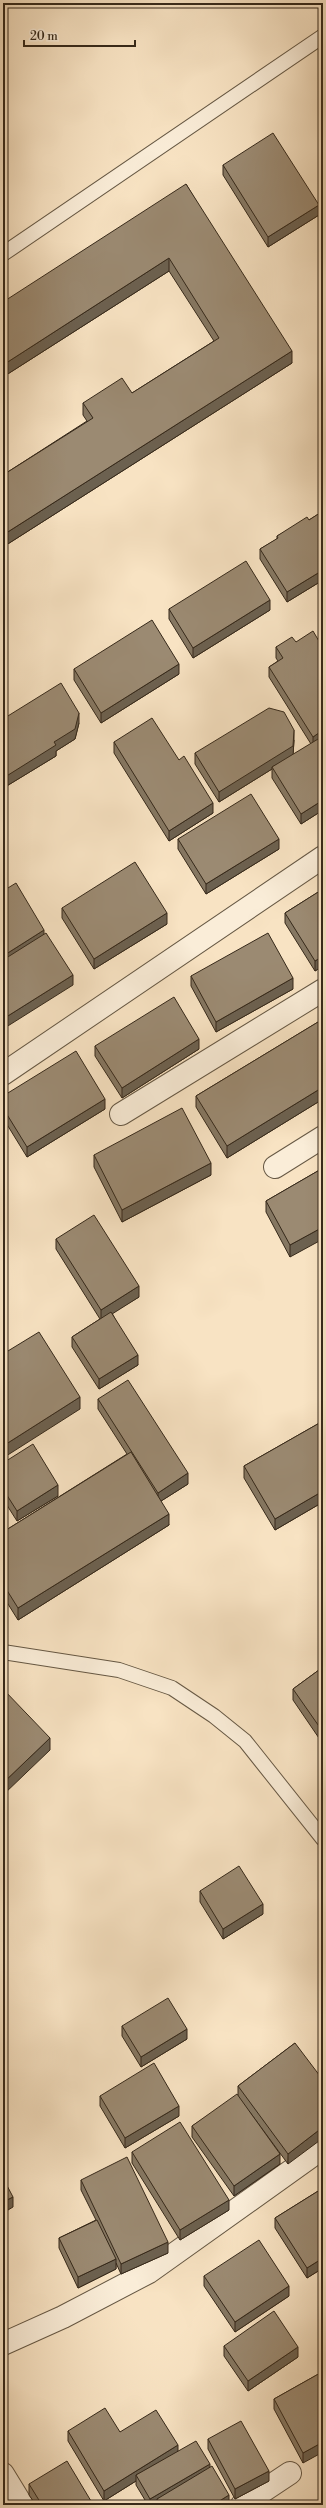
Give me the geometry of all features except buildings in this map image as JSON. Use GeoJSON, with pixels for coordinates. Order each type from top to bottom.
{"type":"FeatureCollection","features":[{"type":"Feature","properties":{"kind":"street"},"geometry":{"type":"LineString","coordinates":[[3,1074],[323,858]]}},
{"type":"Feature","properties":{"kind":"street"},"geometry":{"type":"LineString","coordinates":[[121,1114],[323,990]]}},
{"type":"Feature","properties":{"kind":"street"},"geometry":{"type":"LineString","coordinates":[[275,1167],[323,1137]]}},
{"type":"Feature","properties":{"kind":"street"},"geometry":{"type":"LineString","coordinates":[[3,2344],[63,2317],[149,2272],[323,2148]]}},
{"type":"Feature","properties":{"kind":"street"},"geometry":{"type":"LineString","coordinates":[[3,2474],[22,2505]]}},
{"type":"Feature","properties":{"kind":"street"},"geometry":{"type":"LineString","coordinates":[[242,2505],[290,2474]]}},
{"type":"Feature","properties":{"kind":"lane"},"geometry":{"type":"LineString","coordinates":[[3,254],[323,36]]}},
{"type":"Feature","properties":{"kind":"lane"},"geometry":{"type":"LineString","coordinates":[[3,1652],[119,1670],[172,1688],[214,1716],[245,1741],[323,1839]]}}]}
